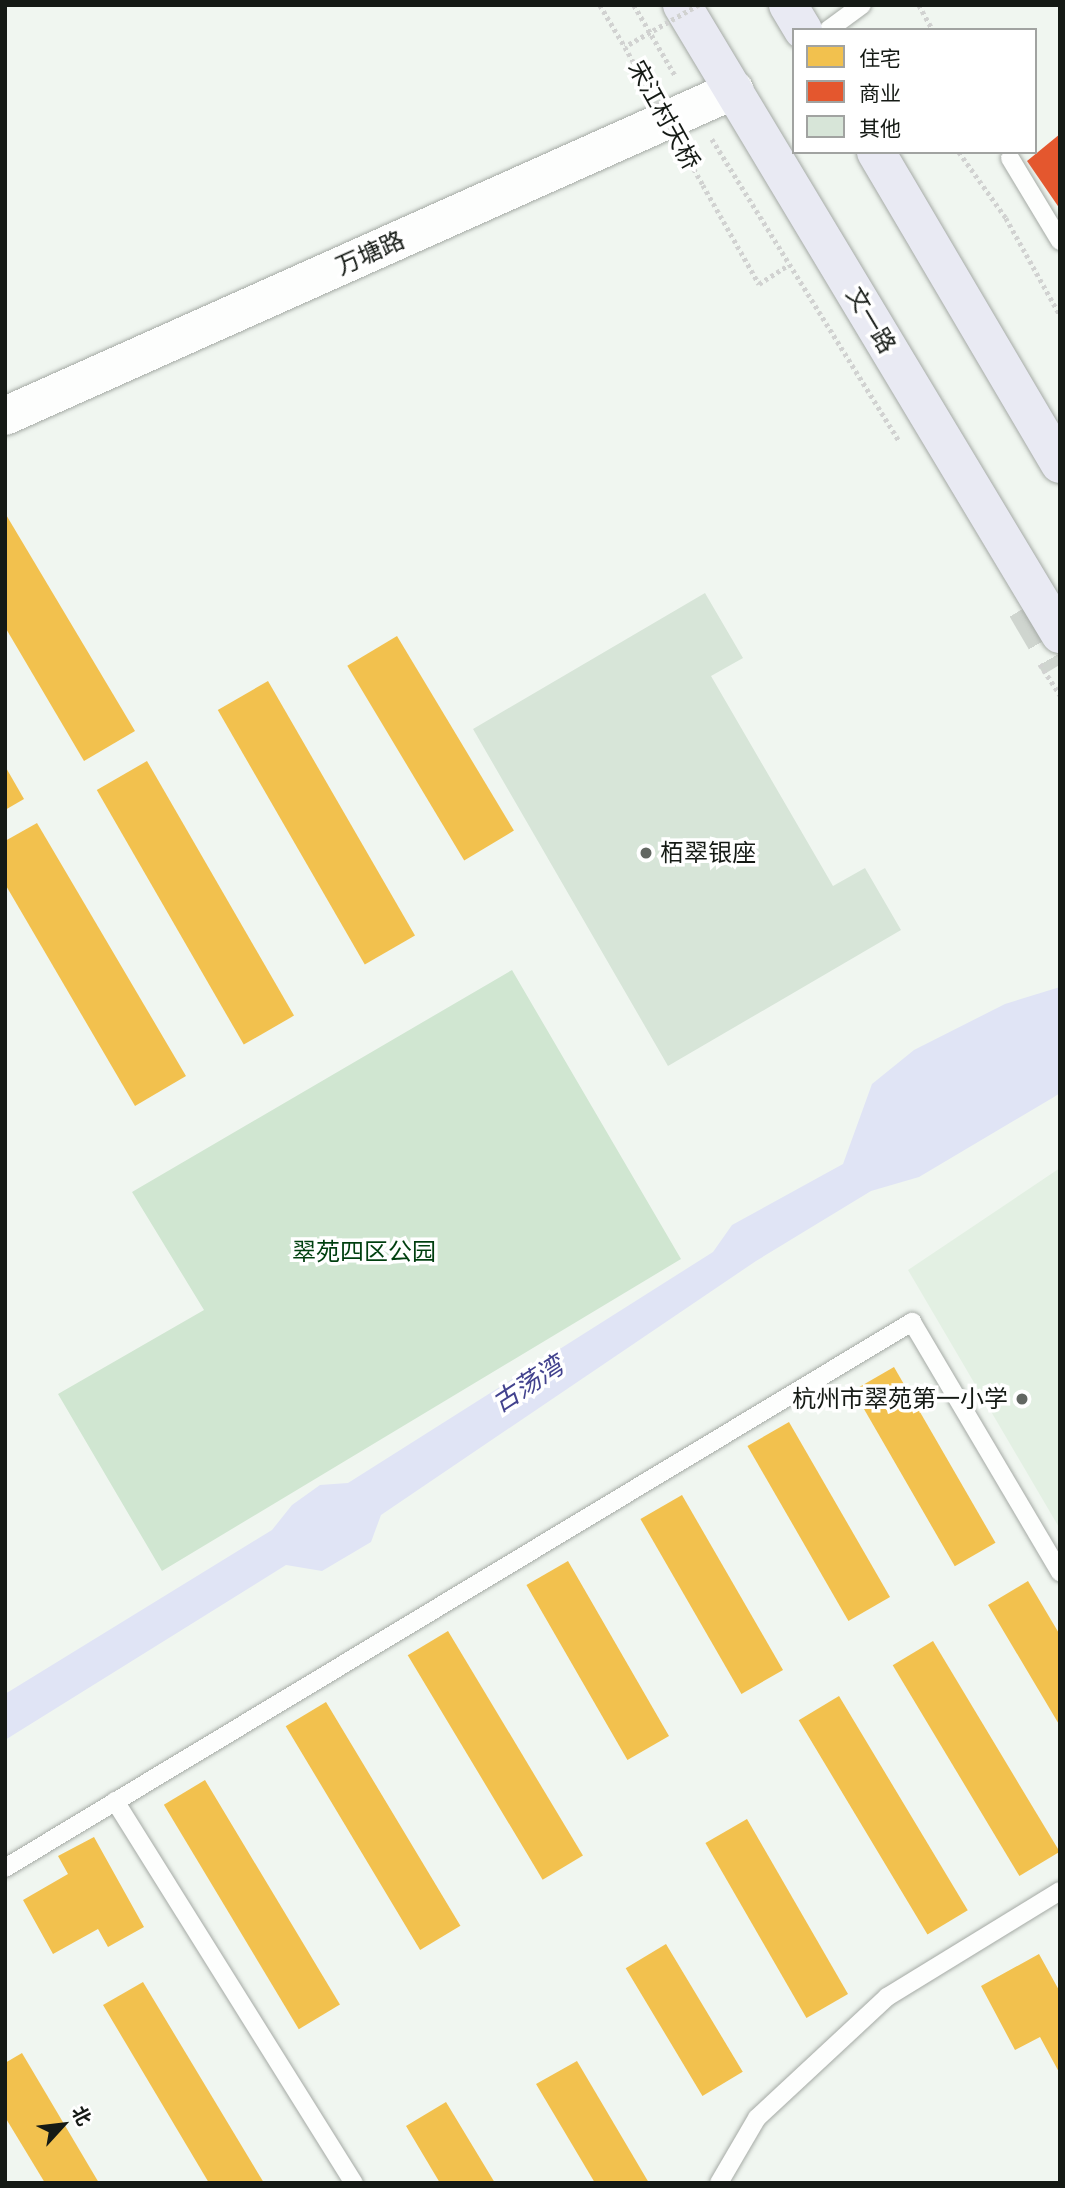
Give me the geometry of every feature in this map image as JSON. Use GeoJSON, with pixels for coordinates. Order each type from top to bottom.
{"type":"FeatureCollection","features":[{"type":"Feature","properties":{"kind":"main road","name":"文一路"},"geometry":{"type":"LineString","coordinates":[[682,5],[734,90],[1049,647]]}},
{"type":"Feature","properties":{"kind":"main road"},"geometry":{"type":"LineString","coordinates":[[788,5],[802,28]]}},
{"type":"Feature","properties":{"kind":"main road"},"geometry":{"type":"LineString","coordinates":[[877,154],[1060,464]]}},
{"type":"Feature","properties":{"kind":"street","name":"万塘路"},"geometry":{"type":"LineString","coordinates":[[5,416],[734,90]]}},
{"type":"Feature","properties":{"kind":"lane"},"geometry":{"type":"LineString","coordinates":[[831,28],[862,5]]}},
{"type":"Feature","properties":{"kind":"lane"},"geometry":{"type":"LineString","coordinates":[[1010,158],[1060,241]]}},
{"type":"Feature","properties":{"kind":"lane"},"geometry":{"type":"LineString","coordinates":[[5,1868],[912,1322],[1060,1572]]}},
{"type":"Feature","properties":{"kind":"lane"},"geometry":{"type":"LineString","coordinates":[[115,1801],[354,2183]]}},
{"type":"Feature","properties":{"kind":"lane"},"geometry":{"type":"LineString","coordinates":[[719,2183],[757,2118],[887,1997],[1060,1891]]}},
{"type":"Feature","properties":{"kind":"path"},"geometry":{"type":"LineString","coordinates":[[600,5],[625,47]]}},
{"type":"Feature","properties":{"kind":"path"},"geometry":{"type":"LineString","coordinates":[[634,5],[787,266],[905,452]]}},
{"type":"Feature","properties":{"kind":"path","name":"宋江村天桥"},"geometry":{"type":"LineString","coordinates":[[699,5],[625,47],[759,284],[787,266]]}},
{"type":"Feature","properties":{"kind":"path"},"geometry":{"type":"LineString","coordinates":[[919,5],[932,28]]}},
{"type":"Feature","properties":{"kind":"path"},"geometry":{"type":"LineString","coordinates":[[960,154],[1006,218],[1060,315]]}},
{"type":"Feature","properties":{"kind":"path"},"geometry":{"type":"LineString","coordinates":[[1049,647],[1060,695]]}},
{"type":"Feature","properties":{"kind":"shaded area","name":"杭州市翠苑第一小学"},"geometry":{"type":"Polygon","coordinates":[[[1060,1168],[1060,1529],[908,1270],[1060,1168]]]}},
{"type":"Feature","properties":{"kind":"green space","name":"翠苑四区公园"},"geometry":{"type":"Polygon","coordinates":[[[512,970],[681,1259],[162,1571],[58,1394],[204,1310],[132,1192],[512,970]]]}},
{"type":"Feature","properties":{"kind":"water","name":"古荡湾"},"geometry":{"type":"Polygon","coordinates":[[[1060,987],[1060,1093],[919,1177],[871,1191],[756,1261],[381,1515],[371,1542],[322,1571],[286,1565],[5,1740],[5,1694],[272,1530],[292,1505],[320,1485],[348,1483],[713,1252],[732,1225],[843,1164],[872,1084],[914,1050],[1005,1004],[1060,987]]]}},
{"type":"Feature","properties":{"kind":"building: 住宅"},"geometry":{"type":"Polygon","coordinates":[[[5,513],[135,731],[84,761],[5,627],[5,513]]]}},
{"type":"Feature","properties":{"kind":"building: 住宅"},"geometry":{"type":"Polygon","coordinates":[[[397,636],[514,831],[464,860],[347,666],[397,636]]]}},
{"type":"Feature","properties":{"kind":"building: 住宅"},"geometry":{"type":"Polygon","coordinates":[[[268,681],[415,936],[365,965],[218,710],[268,681]]]}},
{"type":"Feature","properties":{"kind":"building: 住宅"},"geometry":{"type":"Polygon","coordinates":[[[147,761],[294,1016],[244,1045],[97,790],[147,761]]]}},
{"type":"Feature","properties":{"kind":"building: 住宅"},"geometry":{"type":"Polygon","coordinates":[[[5,766],[24,799],[5,810],[5,766]]]}},
{"type":"Feature","properties":{"kind":"building: 住宅"},"geometry":{"type":"Polygon","coordinates":[[[37,823],[186,1076],[135,1106],[5,884],[5,841],[37,823]]]}},
{"type":"Feature","properties":{"kind":"building: 住宅"},"geometry":{"type":"Polygon","coordinates":[[[894,1367],[996,1543],[955,1566],[853,1390],[894,1367]]]}},
{"type":"Feature","properties":{"kind":"building: 住宅"},"geometry":{"type":"Polygon","coordinates":[[[789,1422],[890,1597],[848,1621],[747,1446],[789,1422]]]}},
{"type":"Feature","properties":{"kind":"building: 住宅"},"geometry":{"type":"Polygon","coordinates":[[[682,1495],[783,1670],[741,1694],[640,1519],[682,1495]]]}},
{"type":"Feature","properties":{"kind":"building: 住宅"},"geometry":{"type":"Polygon","coordinates":[[[568,1561],[669,1736],[627,1760],[526,1585],[568,1561]]]}},
{"type":"Feature","properties":{"kind":"building: 住宅"},"geometry":{"type":"Polygon","coordinates":[[[1028,1581],[1060,1635],[1060,1726],[988,1605],[1028,1581]]]}},
{"type":"Feature","properties":{"kind":"building: 住宅"},"geometry":{"type":"Polygon","coordinates":[[[448,1631],[583,1856],[543,1880],[408,1655],[448,1631]]]}},
{"type":"Feature","properties":{"kind":"building: 住宅"},"geometry":{"type":"Polygon","coordinates":[[[933,1641],[1060,1852],[1019,1876],[893,1665],[933,1641]]]}},
{"type":"Feature","properties":{"kind":"building: 住宅"},"geometry":{"type":"Polygon","coordinates":[[[839,1696],[968,1910],[927,1934],[799,1720],[839,1696]]]}},
{"type":"Feature","properties":{"kind":"building: 住宅"},"geometry":{"type":"Polygon","coordinates":[[[326,1702],[460,1926],[420,1950],[286,1726],[326,1702]]]}},
{"type":"Feature","properties":{"kind":"building: 住宅"},"geometry":{"type":"Polygon","coordinates":[[[205,1780],[340,2005],[299,2029],[164,1805],[205,1780]]]}},
{"type":"Feature","properties":{"kind":"building: 住宅"},"geometry":{"type":"Polygon","coordinates":[[[747,1819],[848,1994],[806,2018],[705,1843],[747,1819]]]}},
{"type":"Feature","properties":{"kind":"building: 住宅"},"geometry":{"type":"Polygon","coordinates":[[[94,1837],[144,1927],[108,1947],[98,1929],[53,1954],[23,1900],[68,1874],[58,1856],[94,1837]]]}},
{"type":"Feature","properties":{"kind":"building: 住宅"},"geometry":{"type":"Polygon","coordinates":[[[666,1944],[743,2072],[702,2096],[626,1968],[666,1944]]]}},
{"type":"Feature","properties":{"kind":"building: 住宅"},"geometry":{"type":"Polygon","coordinates":[[[1039,1954],[1060,1992],[1060,2074],[1040,2037],[1015,2050],[981,1986],[1039,1954]]]}},
{"type":"Feature","properties":{"kind":"building: 住宅"},"geometry":{"type":"Polygon","coordinates":[[[143,1982],[264,2183],[209,2183],[103,2005],[143,1982]]]}},
{"type":"Feature","properties":{"kind":"building: 住宅"},"geometry":{"type":"Polygon","coordinates":[[[22,2053],[99,2183],[45,2183],[5,2117],[5,2063],[22,2053]]]}},
{"type":"Feature","properties":{"kind":"building: 住宅"},"geometry":{"type":"Polygon","coordinates":[[[577,2061],[649,2183],[595,2183],[536,2084],[577,2061]]]}},
{"type":"Feature","properties":{"kind":"building: 住宅"},"geometry":{"type":"Polygon","coordinates":[[[446,2102],[495,2183],[440,2183],[406,2126],[446,2102]]]}},
{"type":"Feature","properties":{"kind":"building: 商业"},"geometry":{"type":"Polygon","coordinates":[[[1060,134],[1060,209],[1027,161],[1060,134]]]}},
{"type":"Feature","properties":{"kind":"building: 其他","name":"栢翠银座"},"geometry":{"type":"Polygon","coordinates":[[[705,593],[743,658],[711,676],[833,886],[865,868],[901,930],[668,1066],[473,729],[705,593]]]}},
{"type":"Feature","properties":{"kind":"tunnel"},"geometry":{"type":"LineString","coordinates":[[1026,607],[1060,665]]}},
{"type":"Feature","properties":{"kind":"place","name":"栢翠银座"},"geometry":{"type":"Point","coordinates":[646,853]}},
{"type":"Feature","properties":{"kind":"place","name":"杭州市翠苑第一小学"},"geometry":{"type":"Point","coordinates":[1022,1399]}}]}
